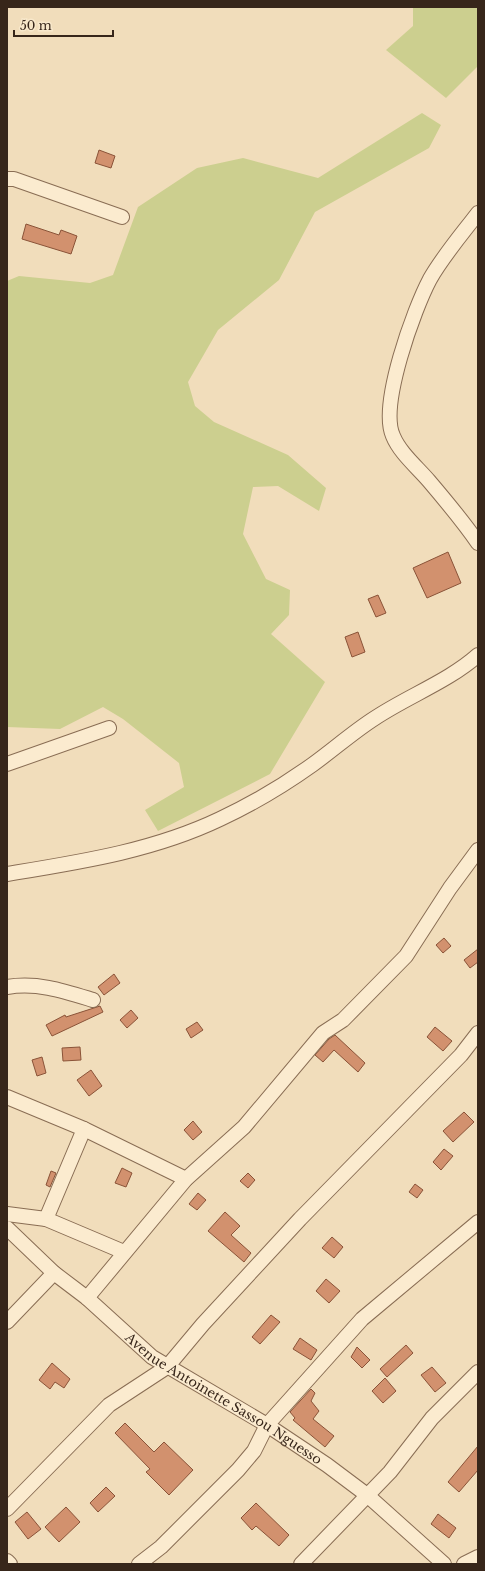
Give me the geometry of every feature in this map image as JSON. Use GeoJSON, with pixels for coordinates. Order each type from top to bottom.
{"type":"FeatureCollection","features":[{"type":"Feature","properties":{"kind":"street"},"geometry":{"type":"LineString","coordinates":[[7,179],[14,179],[122,217]]}},
{"type":"Feature","properties":{"kind":"street"},"geometry":{"type":"LineString","coordinates":[[478,212],[430,278],[417,306],[392,389],[388,416],[392,436],[404,453],[464,522],[478,543]]}},
{"type":"Feature","properties":{"kind":"street"},"geometry":{"type":"LineString","coordinates":[[7,874],[105,858],[138,849],[202,827],[221,818],[312,765],[363,726],[426,687],[454,674],[478,655]]}},
{"type":"Feature","properties":{"kind":"street"},"geometry":{"type":"LineString","coordinates":[[7,764],[109,728]]}},
{"type":"Feature","properties":{"kind":"street"},"geometry":{"type":"LineString","coordinates":[[87,1298],[186,1179],[244,1127],[323,1033],[343,1020],[406,956],[450,888],[478,850]]}},
{"type":"Feature","properties":{"kind":"street"},"geometry":{"type":"LineString","coordinates":[[7,987],[23,984],[50,987],[93,1000]]}},
{"type":"Feature","properties":{"kind":"street"},"geometry":{"type":"LineString","coordinates":[[7,1509],[108,1405],[167,1367],[202,1324],[278,1242],[461,1055],[478,1033]]}},
{"type":"Feature","properties":{"kind":"street"},"geometry":{"type":"LineString","coordinates":[[7,1097],[84,1129],[186,1179]]}},
{"type":"Feature","properties":{"kind":"street"},"geometry":{"type":"LineString","coordinates":[[46,1219],[84,1129]]}},
{"type":"Feature","properties":{"kind":"street"},"geometry":{"type":"LineString","coordinates":[[7,1214],[46,1219],[124,1252]]}},
{"type":"Feature","properties":{"kind":"street"},"geometry":{"type":"LineString","coordinates":[[138,1564],[160,1546],[238,1470],[254,1451],[267,1425],[362,1319],[478,1222]]}},
{"type":"Feature","properties":{"kind":"street","name":"Avenue Antoinette Sassou Nguesso"},"geometry":{"type":"LineString","coordinates":[[7,1228],[54,1273],[87,1298],[136,1343],[167,1367],[267,1425],[367,1495],[444,1564]]}},
{"type":"Feature","properties":{"kind":"street"},"geometry":{"type":"LineString","coordinates":[[7,1322],[54,1273]]}},
{"type":"Feature","properties":{"kind":"street"},"geometry":{"type":"LineString","coordinates":[[301,1564],[390,1472],[432,1418],[478,1372]]}},
{"type":"Feature","properties":{"kind":"street"},"geometry":{"type":"LineString","coordinates":[[464,1564],[478,1557]]}},
{"type":"Feature","properties":{"kind":"street"},"geometry":{"type":"LineString","coordinates":[[7,1561],[10,1564]]}},
{"type":"Feature","properties":{"kind":"green space"},"geometry":{"type":"Polygon","coordinates":[[[413,7],[478,7],[478,66],[446,98],[386,50],[413,26],[413,7]]]}},
{"type":"Feature","properties":{"kind":"green space"},"geometry":{"type":"Polygon","coordinates":[[[422,113],[441,125],[429,148],[315,212],[279,280],[218,330],[188,382],[195,406],[214,422],[288,455],[326,488],[319,511],[278,486],[253,487],[243,534],[266,579],[290,590],[289,615],[271,634],[325,682],[270,774],[158,831],[145,810],[184,787],[179,763],[123,719],[103,707],[60,729],[7,727],[7,281],[19,276],[90,283],[113,275],[138,207],[197,168],[243,158],[318,178],[422,113]]]}},
{"type":"Feature","properties":{"kind":"building"},"geometry":{"type":"Polygon","coordinates":[[[99,150],[115,156],[111,168],[95,163],[99,150]]]}},
{"type":"Feature","properties":{"kind":"building"},"geometry":{"type":"Polygon","coordinates":[[[26,224],[59,235],[61,230],[77,236],[71,254],[22,239],[26,224]]]}},
{"type":"Feature","properties":{"kind":"building"},"geometry":{"type":"Polygon","coordinates":[[[448,552],[461,583],[427,598],[413,568],[448,552]]]}},
{"type":"Feature","properties":{"kind":"building"},"geometry":{"type":"Polygon","coordinates":[[[378,595],[386,613],[376,617],[368,599],[378,595]]]}},
{"type":"Feature","properties":{"kind":"building"},"geometry":{"type":"Polygon","coordinates":[[[358,632],[365,652],[352,657],[345,637],[358,632]]]}},
{"type":"Feature","properties":{"kind":"building"},"geometry":{"type":"Polygon","coordinates":[[[444,938],[451,946],[443,953],[436,945],[444,938]]]}},
{"type":"Feature","properties":{"kind":"building"},"geometry":{"type":"Polygon","coordinates":[[[478,949],[478,962],[470,968],[464,960],[478,949]]]}},
{"type":"Feature","properties":{"kind":"building"},"geometry":{"type":"Polygon","coordinates":[[[114,974],[120,983],[104,995],[98,987],[114,974]]]}},
{"type":"Feature","properties":{"kind":"building"},"geometry":{"type":"Polygon","coordinates":[[[100,1006],[103,1012],[52,1036],[46,1025],[65,1015],[66,1017],[100,1006]]]}},
{"type":"Feature","properties":{"kind":"building"},"geometry":{"type":"Polygon","coordinates":[[[131,1010],[138,1018],[127,1028],[120,1020],[131,1010]]]}},
{"type":"Feature","properties":{"kind":"building"},"geometry":{"type":"Polygon","coordinates":[[[197,1022],[203,1030],[191,1038],[186,1029],[197,1022]]]}},
{"type":"Feature","properties":{"kind":"building"},"geometry":{"type":"Polygon","coordinates":[[[435,1027],[452,1041],[443,1051],[427,1037],[435,1027]]]}},
{"type":"Feature","properties":{"kind":"building"},"geometry":{"type":"Polygon","coordinates":[[[335,1035],[365,1063],[358,1072],[334,1050],[323,1062],[315,1055],[329,1039],[335,1035]]]}},
{"type":"Feature","properties":{"kind":"building"},"geometry":{"type":"Polygon","coordinates":[[[80,1047],[81,1060],[63,1061],[62,1048],[80,1047]]]}},
{"type":"Feature","properties":{"kind":"building"},"geometry":{"type":"Polygon","coordinates":[[[42,1057],[46,1073],[37,1076],[32,1060],[42,1057]]]}},
{"type":"Feature","properties":{"kind":"building"},"geometry":{"type":"Polygon","coordinates":[[[91,1070],[102,1086],[89,1096],[77,1080],[91,1070]]]}},
{"type":"Feature","properties":{"kind":"building"},"geometry":{"type":"Polygon","coordinates":[[[464,1112],[474,1122],[453,1142],[443,1131],[464,1112]]]}},
{"type":"Feature","properties":{"kind":"building"},"geometry":{"type":"Polygon","coordinates":[[[193,1121],[202,1132],[193,1140],[184,1130],[193,1121]]]}},
{"type":"Feature","properties":{"kind":"building"},"geometry":{"type":"Polygon","coordinates":[[[444,1149],[453,1156],[441,1170],[433,1162],[444,1149]]]}},
{"type":"Feature","properties":{"kind":"building"},"geometry":{"type":"Polygon","coordinates":[[[122,1168],[132,1173],[126,1187],[115,1183],[122,1168]]]}},
{"type":"Feature","properties":{"kind":"building"},"geometry":{"type":"Polygon","coordinates":[[[51,1171],[56,1173],[50,1187],[46,1185],[51,1171]]]}},
{"type":"Feature","properties":{"kind":"building"},"geometry":{"type":"Polygon","coordinates":[[[248,1173],[255,1180],[248,1188],[240,1181],[248,1173]]]}},
{"type":"Feature","properties":{"kind":"building"},"geometry":{"type":"Polygon","coordinates":[[[415,1184],[423,1190],[417,1198],[409,1192],[415,1184]]]}},
{"type":"Feature","properties":{"kind":"building"},"geometry":{"type":"Polygon","coordinates":[[[198,1193],[206,1200],[197,1210],[189,1204],[198,1193]]]}},
{"type":"Feature","properties":{"kind":"building"},"geometry":{"type":"Polygon","coordinates":[[[225,1212],[240,1226],[231,1235],[251,1253],[244,1262],[208,1231],[225,1212]]]}},
{"type":"Feature","properties":{"kind":"building"},"geometry":{"type":"Polygon","coordinates":[[[332,1237],[343,1247],[334,1258],[322,1248],[332,1237]]]}},
{"type":"Feature","properties":{"kind":"building"},"geometry":{"type":"Polygon","coordinates":[[[326,1279],[340,1291],[329,1303],[316,1291],[326,1279]]]}},
{"type":"Feature","properties":{"kind":"building"},"geometry":{"type":"Polygon","coordinates":[[[271,1315],[280,1322],[260,1344],[252,1337],[271,1315]]]}},
{"type":"Feature","properties":{"kind":"building"},"geometry":{"type":"Polygon","coordinates":[[[300,1338],[317,1350],[311,1360],[293,1349],[300,1338]]]}},
{"type":"Feature","properties":{"kind":"building"},"geometry":{"type":"Polygon","coordinates":[[[406,1345],[413,1353],[387,1377],[380,1369],[406,1345]]]}},
{"type":"Feature","properties":{"kind":"building"},"geometry":{"type":"Polygon","coordinates":[[[357,1347],[370,1360],[362,1368],[351,1357],[357,1347]]]}},
{"type":"Feature","properties":{"kind":"building"},"geometry":{"type":"Polygon","coordinates":[[[52,1363],[70,1379],[64,1388],[55,1382],[50,1389],[39,1380],[52,1363]]]}},
{"type":"Feature","properties":{"kind":"building"},"geometry":{"type":"Polygon","coordinates":[[[432,1367],[446,1383],[435,1392],[421,1375],[432,1367]]]}},
{"type":"Feature","properties":{"kind":"building"},"geometry":{"type":"Polygon","coordinates":[[[385,1378],[396,1391],[383,1403],[372,1391],[385,1378]]]}},
{"type":"Feature","properties":{"kind":"building"},"geometry":{"type":"Polygon","coordinates":[[[311,1389],[315,1393],[311,1401],[319,1411],[313,1419],[334,1436],[325,1447],[293,1420],[295,1418],[290,1412],[311,1389]]]}},
{"type":"Feature","properties":{"kind":"building"},"geometry":{"type":"Polygon","coordinates":[[[125,1423],[154,1452],[164,1442],[193,1470],[169,1495],[146,1472],[150,1469],[115,1433],[125,1423]]]}},
{"type":"Feature","properties":{"kind":"building"},"geometry":{"type":"Polygon","coordinates":[[[478,1446],[478,1470],[459,1492],[448,1482],[478,1446]]]}},
{"type":"Feature","properties":{"kind":"building"},"geometry":{"type":"Polygon","coordinates":[[[106,1487],[115,1496],[98,1512],[90,1503],[106,1487]]]}},
{"type":"Feature","properties":{"kind":"building"},"geometry":{"type":"Polygon","coordinates":[[[256,1503],[289,1535],[279,1546],[256,1526],[252,1530],[241,1518],[256,1503]]]}},
{"type":"Feature","properties":{"kind":"building"},"geometry":{"type":"Polygon","coordinates":[[[66,1507],[80,1522],[59,1542],[45,1527],[66,1507]]]}},
{"type":"Feature","properties":{"kind":"building"},"geometry":{"type":"Polygon","coordinates":[[[27,1512],[41,1529],[28,1539],[15,1522],[27,1512]]]}},
{"type":"Feature","properties":{"kind":"building"},"geometry":{"type":"Polygon","coordinates":[[[438,1514],[456,1528],[449,1538],[431,1524],[438,1514]]]}}]}
